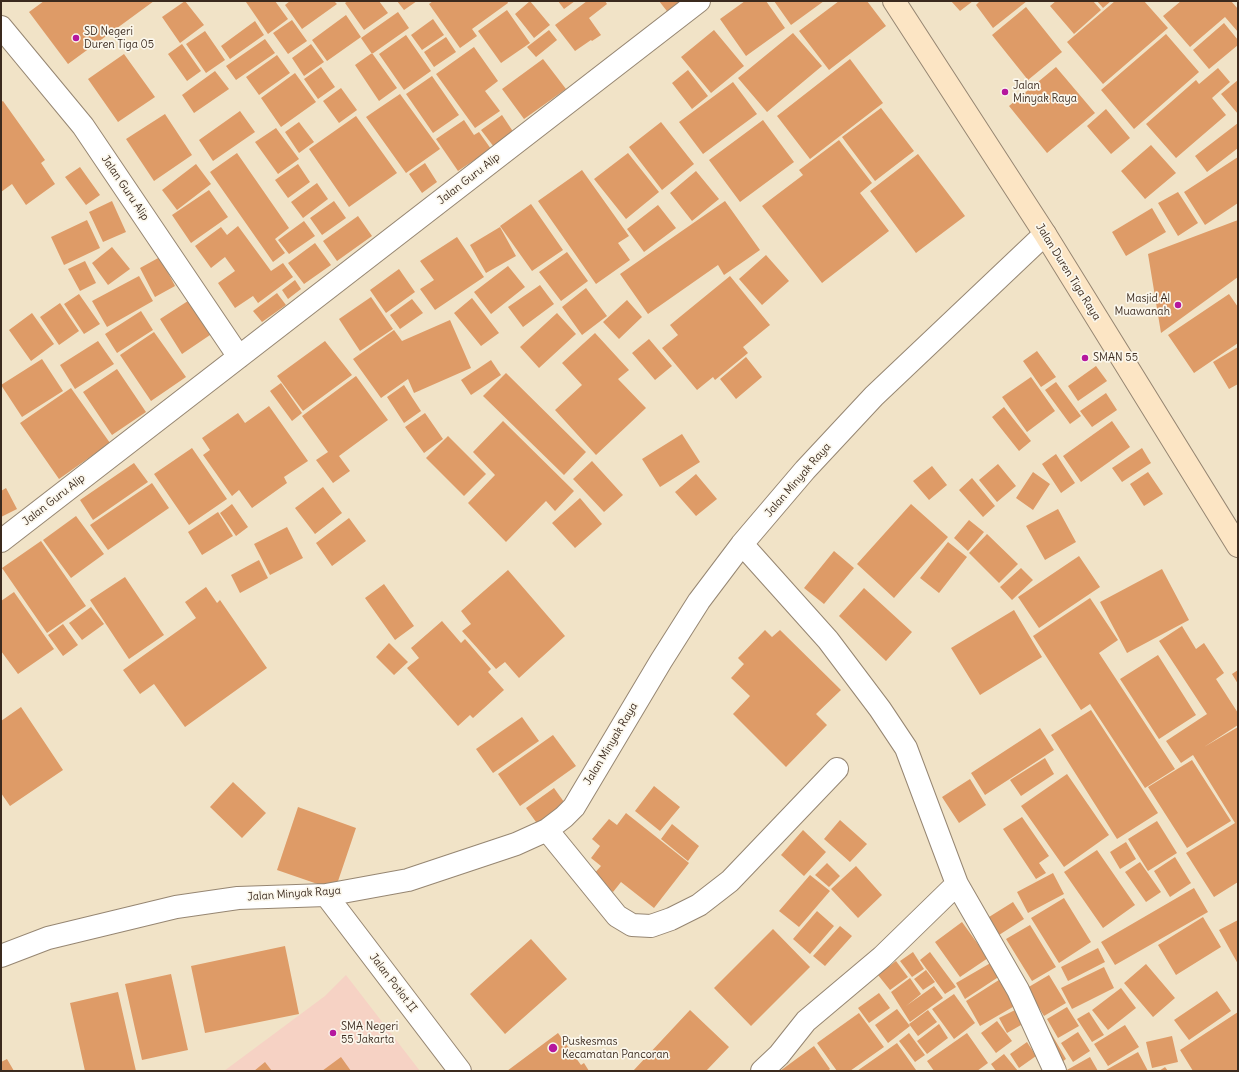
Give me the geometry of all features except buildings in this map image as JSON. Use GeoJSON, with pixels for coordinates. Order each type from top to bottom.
{"type":"FeatureCollection","features":[{"type":"Feature","properties":{"kind":"main road","name":"Jalan Duren Tiga Raya"},"geometry":{"type":"LineString","coordinates":[[894,1],[1045,234],[1235,535]]}},
{"type":"Feature","properties":{"kind":"street","name":"Jalan Guru Alip"},"geometry":{"type":"LineString","coordinates":[[1,541],[699,1]]}},
{"type":"Feature","properties":{"kind":"street","name":"Jalan Guru Alip"},"geometry":{"type":"LineString","coordinates":[[1,27],[83,126],[240,357]]}},
{"type":"Feature","properties":{"kind":"street","name":"Jalan Minyak Raya"},"geometry":{"type":"LineString","coordinates":[[1,956],[48,938],[176,907],[238,898],[326,895],[408,880],[516,844],[547,830],[574,807],[661,661],[699,601],[742,544],[805,470],[874,396],[1045,234]]}},
{"type":"Feature","properties":{"kind":"street"},"geometry":{"type":"LineString","coordinates":[[742,544],[828,640],[880,709],[906,748],[957,884],[1018,990],[1055,1071]]}},
{"type":"Feature","properties":{"kind":"street"},"geometry":{"type":"LineString","coordinates":[[547,830],[617,916],[632,925],[651,926],[671,919],[699,905],[730,881],[837,769]]}},
{"type":"Feature","properties":{"kind":"street"},"geometry":{"type":"LineString","coordinates":[[762,1071],[779,1054],[806,1022],[882,957],[957,884]]}},
{"type":"Feature","properties":{"kind":"street","name":"Jalan Potlot II"},"geometry":{"type":"LineString","coordinates":[[326,895],[460,1071]]}},
{"type":"Feature","properties":{"kind":"shaded area","name":"SMA Negeri 55 Jakarta"},"geometry":{"type":"Polygon","coordinates":[[[346,975],[420,1071],[224,1071],[325,996],[346,975]]]}},
{"type":"Feature","properties":{"kind":"place","name":"SD Negeri Duren Tiga 05"},"geometry":{"type":"Point","coordinates":[76,38]}},
{"type":"Feature","properties":{"kind":"place","name":"Jalan Minyak Raya"},"geometry":{"type":"Point","coordinates":[1005,92]}},
{"type":"Feature","properties":{"kind":"place","name":"Masjid Al Muawanah"},"geometry":{"type":"Point","coordinates":[1178,305]}},
{"type":"Feature","properties":{"kind":"place","name":"SMAN 55"},"geometry":{"type":"Point","coordinates":[1085,358]}},
{"type":"Feature","properties":{"kind":"place","name":"SMA Negeri 55 Jakarta"},"geometry":{"type":"Point","coordinates":[333,1033]}},
{"type":"Feature","properties":{"kind":"place","name":"Puskesmas Kecamatan Pancoran"},"geometry":{"type":"Point","coordinates":[553,1048]}}]}
